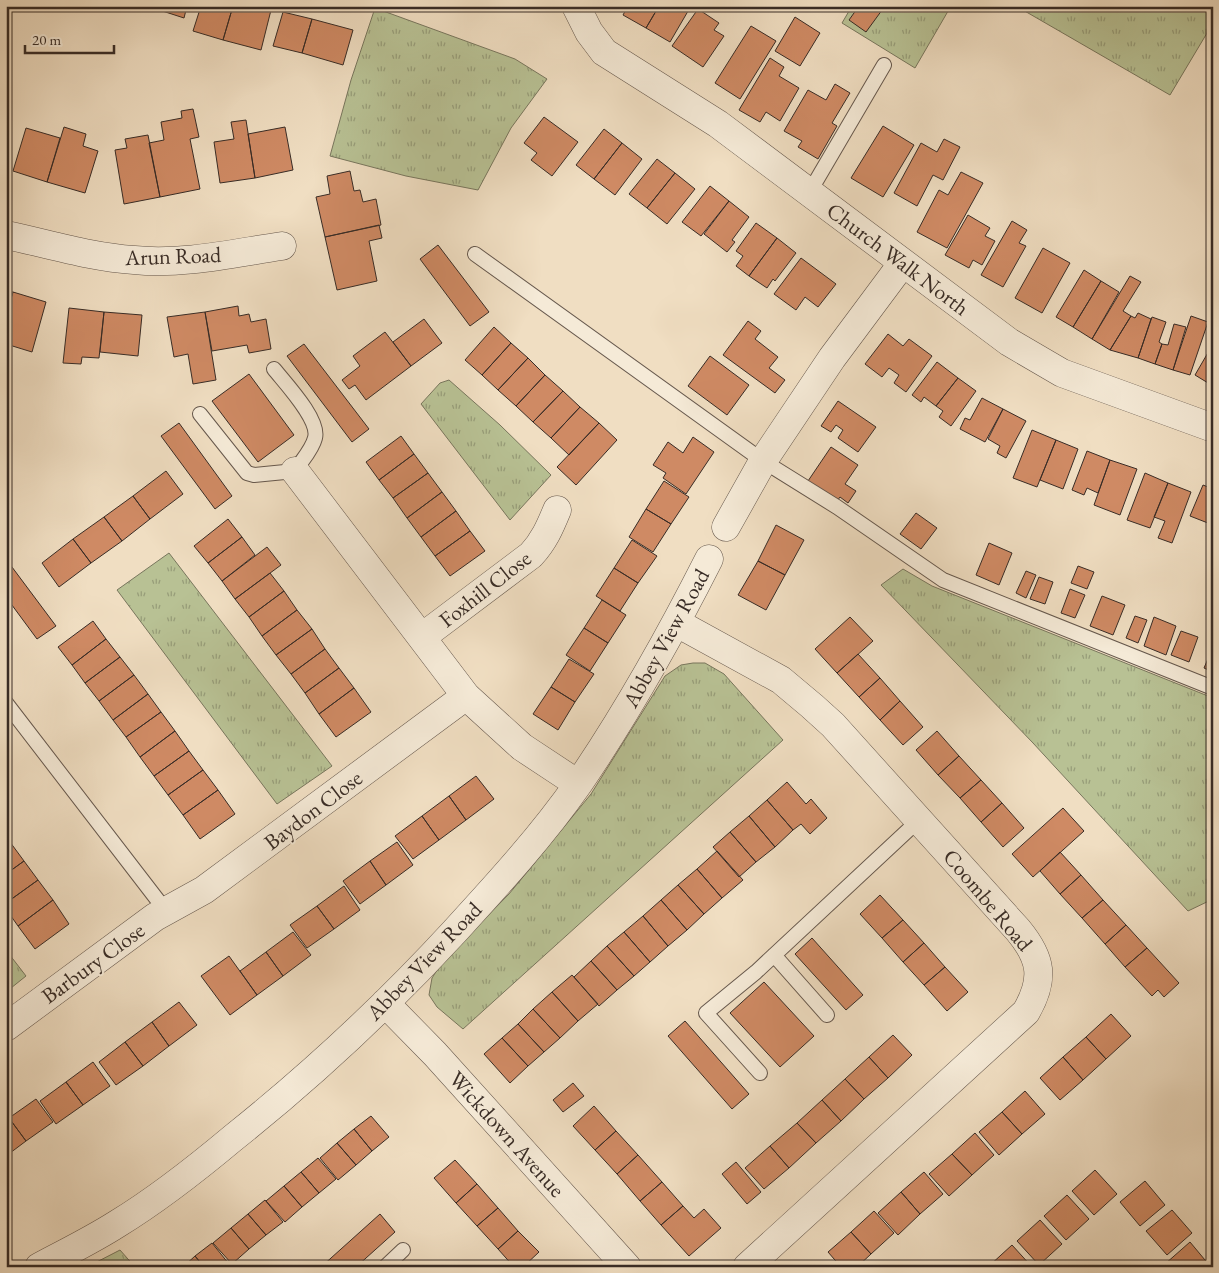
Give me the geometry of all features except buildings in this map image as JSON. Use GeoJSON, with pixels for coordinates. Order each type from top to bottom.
{"type":"FeatureCollection","features":[{"type":"Feature","properties":{"kind":"street","name":"Church Walk North"},"geometry":{"type":"LineString","coordinates":[[576,6],[589,32],[604,52],[718,124],[902,264],[1009,342],[1062,373],[1213,428]]}},
{"type":"Feature","properties":{"kind":"street","name":"Arun Road"},"geometry":{"type":"LineString","coordinates":[[6,235],[70,250],[135,260],[214,256],[282,246]]}},
{"type":"Feature","properties":{"kind":"street"},"geometry":{"type":"LineString","coordinates":[[726,527],[762,461],[832,358],[902,264]]}},
{"type":"Feature","properties":{"kind":"street"},"geometry":{"type":"LineString","coordinates":[[295,470],[466,696],[522,747],[578,784]]}},
{"type":"Feature","properties":{"kind":"street","name":"Foxhill Close"},"geometry":{"type":"LineString","coordinates":[[422,637],[531,555],[550,529],[557,510]]}},
{"type":"Feature","properties":{"kind":"street","name":"Abbey View Road"},"geometry":{"type":"LineString","coordinates":[[38,1267],[117,1224],[164,1192],[286,1096],[417,973],[508,873],[578,784],[626,713],[677,623],[709,559]]}},
{"type":"Feature","properties":{"kind":"street","name":"Coombe Road"},"geometry":{"type":"LineString","coordinates":[[677,623],[769,672],[792,688],[833,725],[1027,940],[1037,959],[1040,973],[1038,987],[1026,1012],[747,1267]]}},
{"type":"Feature","properties":{"kind":"street","name":"Baydon Close"},"geometry":{"type":"LineString","coordinates":[[160,914],[204,890],[466,696]]}},
{"type":"Feature","properties":{"kind":"street","name":"Barbury Close"},"geometry":{"type":"LineString","coordinates":[[6,1027],[160,914]]}},
{"type":"Feature","properties":{"kind":"street","name":"Wickdown Avenue"},"geometry":{"type":"LineString","coordinates":[[385,1003],[435,1054],[627,1267]]}},
{"type":"Feature","properties":{"kind":"lane"},"geometry":{"type":"LineString","coordinates":[[809,192],[884,65]]}},
{"type":"Feature","properties":{"kind":"lane"},"geometry":{"type":"LineString","coordinates":[[475,254],[762,461],[837,508],[943,580],[1213,688]]}},
{"type":"Feature","properties":{"kind":"lane"},"geometry":{"type":"LineString","coordinates":[[200,414],[247,473],[254,475],[295,470],[310,449],[316,430],[312,418],[274,369]]}},
{"type":"Feature","properties":{"kind":"lane"},"geometry":{"type":"LineString","coordinates":[[6,703],[160,914]]}},
{"type":"Feature","properties":{"kind":"lane"},"geometry":{"type":"LineString","coordinates":[[760,1073],[706,1013],[774,955],[919,820]]}},
{"type":"Feature","properties":{"kind":"lane"},"geometry":{"type":"LineString","coordinates":[[774,955],[827,1014]]}},
{"type":"Feature","properties":{"kind":"lane"},"geometry":{"type":"LineString","coordinates":[[385,1267],[403,1250]]}},
{"type":"Feature","properties":{"kind":"green space"},"geometry":{"type":"Polygon","coordinates":[[[852,6],[951,6],[915,68],[842,23],[852,6]]]}},
{"type":"Feature","properties":{"kind":"green space"},"geometry":{"type":"Polygon","coordinates":[[[1016,6],[1213,6],[1213,23],[1170,95],[1016,6]]]}},
{"type":"Feature","properties":{"kind":"green space"},"geometry":{"type":"Polygon","coordinates":[[[375,8],[515,59],[547,79],[511,128],[478,190],[406,176],[330,156],[351,80],[375,8]]]}},
{"type":"Feature","properties":{"kind":"green space"},"geometry":{"type":"Polygon","coordinates":[[[449,380],[500,425],[551,475],[510,520],[421,404],[440,383],[449,380]]]}},
{"type":"Feature","properties":{"kind":"green space"},"geometry":{"type":"Polygon","coordinates":[[[169,553],[332,766],[277,804],[117,590],[169,553]]]}},
{"type":"Feature","properties":{"kind":"green space"},"geometry":{"type":"Polygon","coordinates":[[[903,569],[932,586],[1213,698],[1213,899],[1188,911],[1033,743],[881,585],[903,569]]]}},
{"type":"Feature","properties":{"kind":"green space"},"geometry":{"type":"Polygon","coordinates":[[[705,663],[724,674],[783,740],[463,1029],[437,1007],[429,995],[432,978],[443,961],[509,894],[591,794],[665,676],[681,665],[705,663]]]}},
{"type":"Feature","properties":{"kind":"green space"},"geometry":{"type":"Polygon","coordinates":[[[6,950],[26,976],[6,992],[6,950]]]}},
{"type":"Feature","properties":{"kind":"green space"},"geometry":{"type":"Polygon","coordinates":[[[120,1250],[135,1267],[87,1267],[120,1250]]]}}]}
